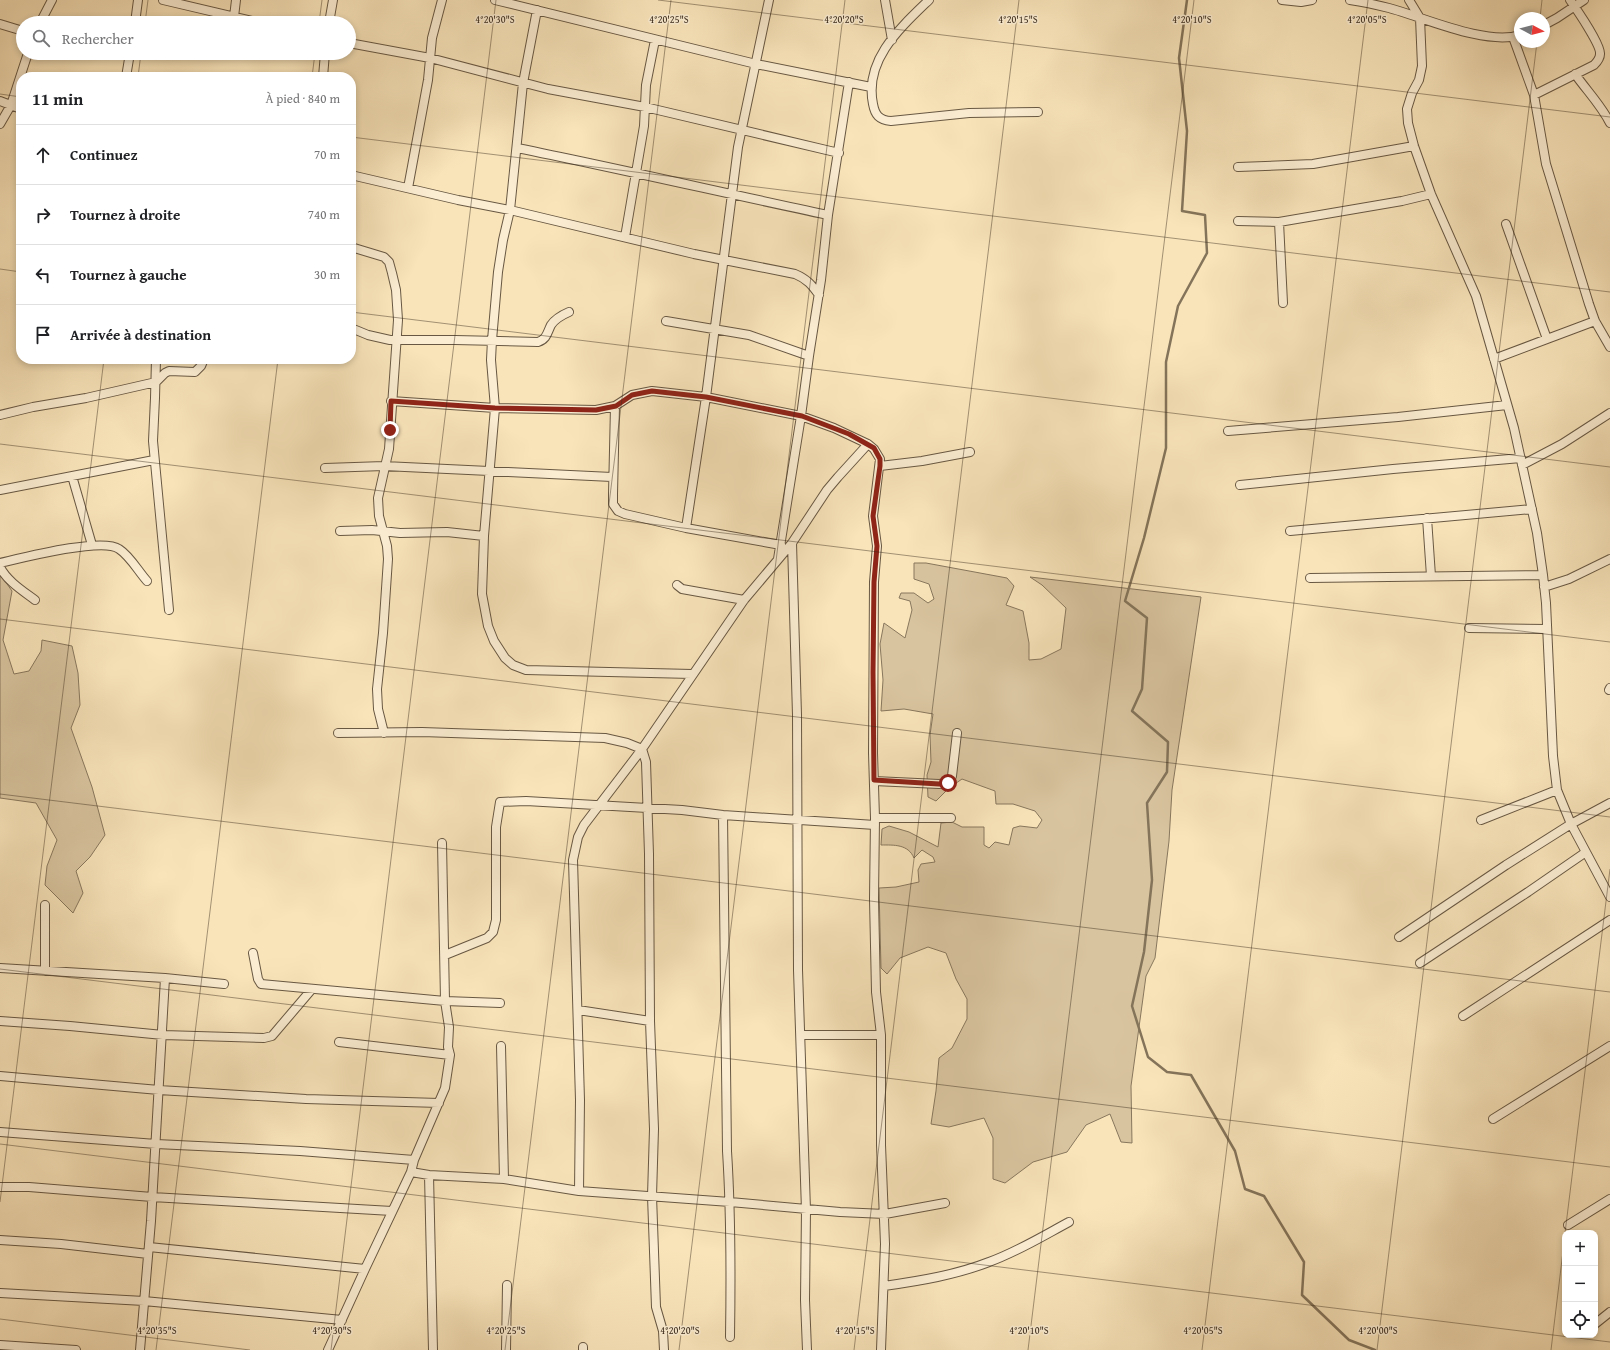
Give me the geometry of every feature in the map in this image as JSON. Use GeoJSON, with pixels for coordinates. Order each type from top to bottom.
{"type":"FeatureCollection","features":[{"type":"Feature","properties":{"kind":"street"},"geometry":{"type":"LineString","coordinates":[[44,16],[52,0]]}},
{"type":"Feature","properties":{"kind":"street"},"geometry":{"type":"LineString","coordinates":[[136,16],[138,0]]}},
{"type":"Feature","properties":{"kind":"street"},"geometry":{"type":"LineString","coordinates":[[163,0],[230,16]]}},
{"type":"Feature","properties":{"kind":"street"},"geometry":{"type":"LineString","coordinates":[[234,16],[236,0]]}},
{"type":"Feature","properties":{"kind":"street"},"geometry":{"type":"LineString","coordinates":[[330,16],[333,0]]}},
{"type":"Feature","properties":{"kind":"street"},"geometry":{"type":"LineString","coordinates":[[408,188],[428,80],[432,38],[442,0]]}},
{"type":"Feature","properties":{"kind":"street"},"geometry":{"type":"LineString","coordinates":[[495,0],[756,64],[871,86]]}},
{"type":"Feature","properties":{"kind":"street"},"geometry":{"type":"LineString","coordinates":[[686,528],[706,397],[741,129],[769,0]]}},
{"type":"Feature","properties":{"kind":"street"},"geometry":{"type":"LineString","coordinates":[[885,0],[892,40]]}},
{"type":"Feature","properties":{"kind":"street"},"geometry":{"type":"LineString","coordinates":[[929,0],[892,40],[876,64],[871,86],[875,112],[879,118],[885,120],[969,113],[1038,112]]}},
{"type":"Feature","properties":{"kind":"street"},"geometry":{"type":"LineString","coordinates":[[1282,0],[1300,2],[1312,0]]}},
{"type":"Feature","properties":{"kind":"street"},"geometry":{"type":"LineString","coordinates":[[1350,0],[1390,8],[1481,35],[1514,36]]}},
{"type":"Feature","properties":{"kind":"street"},"geometry":{"type":"LineString","coordinates":[[1409,0],[1420,18],[1422,66],[1419,80],[1412,93],[1407,108],[1408,123],[1414,146],[1431,194],[1472,283],[1522,461],[1532,509],[1543,575],[1553,756],[1557,790],[1571,824],[1610,897]]}},
{"type":"Feature","properties":{"kind":"street"},"geometry":{"type":"LineString","coordinates":[[1550,20],[1573,3],[1584,0]]}},
{"type":"Feature","properties":{"kind":"street"},"geometry":{"type":"LineString","coordinates":[[1534,95],[1594,65],[1599,59],[1600,53],[1597,44],[1573,3]]}},
{"type":"Feature","properties":{"kind":"street"},"geometry":{"type":"LineString","coordinates":[[537,10],[523,83],[510,210],[498,272],[492,340],[491,360],[495,408],[484,536],[482,594],[488,626],[494,642],[504,658],[513,665],[526,670],[692,674]]}},
{"type":"Feature","properties":{"kind":"street"},"geometry":{"type":"LineString","coordinates":[[0,24],[16,29]]}},
{"type":"Feature","properties":{"kind":"street"},"geometry":{"type":"LineString","coordinates":[[625,237],[644,126],[646,85],[655,40]]}},
{"type":"Feature","properties":{"kind":"street"},"geometry":{"type":"LineString","coordinates":[[356,44],[430,58],[523,83],[581,96],[645,107],[839,153]]}},
{"type":"Feature","properties":{"kind":"street"},"geometry":{"type":"LineString","coordinates":[[1520,48],[1534,95],[1546,164],[1588,304],[1595,321],[1610,346]]}},
{"type":"Feature","properties":{"kind":"street"},"geometry":{"type":"LineString","coordinates":[[22,72],[26,60]]}},
{"type":"Feature","properties":{"kind":"street"},"geometry":{"type":"LineString","coordinates":[[127,72],[129,60]]}},
{"type":"Feature","properties":{"kind":"street"},"geometry":{"type":"LineString","coordinates":[[323,72],[324,60]]}},
{"type":"Feature","properties":{"kind":"street"},"geometry":{"type":"LineString","coordinates":[[1575,74],[1597,101],[1610,123]]}},
{"type":"Feature","properties":{"kind":"street"},"geometry":{"type":"LineString","coordinates":[[778,560],[802,416],[809,356],[819,295],[828,215],[849,82]]}},
{"type":"Feature","properties":{"kind":"street"},"geometry":{"type":"LineString","coordinates":[[0,124],[11,105],[16,90]]}},
{"type":"Feature","properties":{"kind":"street"},"geometry":{"type":"LineString","coordinates":[[0,101],[16,107]]}},
{"type":"Feature","properties":{"kind":"street"},"geometry":{"type":"LineString","coordinates":[[1238,167],[1313,164],[1414,146]]}},
{"type":"Feature","properties":{"kind":"street"},"geometry":{"type":"LineString","coordinates":[[517,148],[635,172],[732,195],[828,215]]}},
{"type":"Feature","properties":{"kind":"street"},"geometry":{"type":"LineString","coordinates":[[356,176],[723,259],[770,268],[804,278],[811,283],[819,295]]}},
{"type":"Feature","properties":{"kind":"street"},"geometry":{"type":"LineString","coordinates":[[1238,221],[1279,222],[1366,208],[1431,194]]}},
{"type":"Feature","properties":{"kind":"street"},"geometry":{"type":"LineString","coordinates":[[1279,222],[1283,303]]}},
{"type":"Feature","properties":{"kind":"street"},"geometry":{"type":"LineString","coordinates":[[1506,224],[1547,339]]}},
{"type":"Feature","properties":{"kind":"street"},"geometry":{"type":"LineString","coordinates":[[356,248],[378,254],[384,257],[388,262],[396,290],[398,320],[391,401],[389,449],[378,498],[382,531],[388,546],[384,633],[377,700],[384,733]]}},
{"type":"Feature","properties":{"kind":"street"},"geometry":{"type":"LineString","coordinates":[[356,330],[380,338],[397,341],[492,340],[538,342],[546,337],[555,321],[569,312]]}},
{"type":"Feature","properties":{"kind":"street"},"geometry":{"type":"LineString","coordinates":[[666,321],[749,335],[809,356]]}},
{"type":"Feature","properties":{"kind":"street"},"geometry":{"type":"LineString","coordinates":[[1494,359],[1595,321]]}},
{"type":"Feature","properties":{"kind":"street"},"geometry":{"type":"LineString","coordinates":[[156,364],[153,441],[154,460],[169,610]]}},
{"type":"Feature","properties":{"kind":"street"},"geometry":{"type":"LineString","coordinates":[[0,416],[156,382],[169,371],[195,372],[202,364]]}},
{"type":"Feature","properties":{"kind":"street"},"geometry":{"type":"LineString","coordinates":[[391,401],[495,408],[596,410],[616,406],[632,395],[652,391],[706,397],[802,416],[834,428],[868,444],[877,454],[880,466],[873,516],[877,546],[874,582],[873,672],[875,821],[874,899],[876,992],[881,1035],[881,1145],[885,1214],[881,1350]]}},
{"type":"Feature","properties":{"kind":"street"},"geometry":{"type":"LineString","coordinates":[[1228,431],[1398,417],[1507,405]]}},
{"type":"Feature","properties":{"kind":"street"},"geometry":{"type":"LineString","coordinates":[[616,406],[612,477],[613,504],[618,511],[635,517],[686,528],[781,545]]}},
{"type":"Feature","properties":{"kind":"street"},"geometry":{"type":"LineString","coordinates":[[1240,485],[1392,469],[1522,461],[1562,444],[1610,413]]}},
{"type":"Feature","properties":{"kind":"street"},"geometry":{"type":"LineString","coordinates":[[579,1191],[580,1100],[573,860],[578,837],[584,825],[600,806],[642,748],[744,600],[792,543],[827,490],[868,444]]}},
{"type":"Feature","properties":{"kind":"street"},"geometry":{"type":"LineString","coordinates":[[880,466],[922,461],[970,452]]}},
{"type":"Feature","properties":{"kind":"street"},"geometry":{"type":"LineString","coordinates":[[0,490],[154,460]]}},
{"type":"Feature","properties":{"kind":"street"},"geometry":{"type":"LineString","coordinates":[[324,468],[384,466],[612,477]]}},
{"type":"Feature","properties":{"kind":"street"},"geometry":{"type":"LineString","coordinates":[[72,476],[92,545]]}},
{"type":"Feature","properties":{"kind":"street"},"geometry":{"type":"LineString","coordinates":[[1290,531],[1532,509]]}},
{"type":"Feature","properties":{"kind":"street"},"geometry":{"type":"LineString","coordinates":[[1427,518],[1430,576]]}},
{"type":"Feature","properties":{"kind":"street"},"geometry":{"type":"LineString","coordinates":[[340,531],[447,532],[484,536]]}},
{"type":"Feature","properties":{"kind":"street"},"geometry":{"type":"LineString","coordinates":[[388,546],[397,532]]}},
{"type":"Feature","properties":{"kind":"street"},"geometry":{"type":"LineString","coordinates":[[792,543],[797,674],[798,970],[806,1210],[805,1300],[807,1350]]}},
{"type":"Feature","properties":{"kind":"street"},"geometry":{"type":"LineString","coordinates":[[0,563],[92,545],[110,545],[118,548],[147,581]]}},
{"type":"Feature","properties":{"kind":"street"},"geometry":{"type":"LineString","coordinates":[[1544,587],[1569,579],[1610,559]]}},
{"type":"Feature","properties":{"kind":"street"},"geometry":{"type":"LineString","coordinates":[[0,567],[3,573],[12,582],[35,600]]}},
{"type":"Feature","properties":{"kind":"street"},"geometry":{"type":"LineString","coordinates":[[1310,578],[1543,575]]}},
{"type":"Feature","properties":{"kind":"street"},"geometry":{"type":"LineString","coordinates":[[677,585],[682,588],[744,600]]}},
{"type":"Feature","properties":{"kind":"street"},"geometry":{"type":"LineString","coordinates":[[1469,628],[1547,629]]}},
{"type":"Feature","properties":{"kind":"street"},"geometry":{"type":"LineString","coordinates":[[338,733],[422,732],[605,738],[642,748]]}},
{"type":"Feature","properties":{"kind":"street"},"geometry":{"type":"LineString","coordinates":[[874,780],[939,784],[948,783],[952,776],[958,732]]}},
{"type":"Feature","properties":{"kind":"street"},"geometry":{"type":"LineString","coordinates":[[642,748],[646,762],[648,808],[650,1021],[654,1129],[652,1196],[656,1307],[663,1331],[664,1350]]}},
{"type":"Feature","properties":{"kind":"street"},"geometry":{"type":"LineString","coordinates":[[1482,820],[1557,790]]}},
{"type":"Feature","properties":{"kind":"street"},"geometry":{"type":"LineString","coordinates":[[445,955],[487,938],[493,932],[496,920],[496,827],[500,802],[526,801],[682,810],[798,821],[875,821],[950,818]]}},
{"type":"Feature","properties":{"kind":"street"},"geometry":{"type":"LineString","coordinates":[[1400,937],[1478,884],[1571,824],[1610,803]]}},
{"type":"Feature","properties":{"kind":"street"},"geometry":{"type":"LineString","coordinates":[[723,815],[727,1151],[730,1202],[730,1337]]}},
{"type":"Feature","properties":{"kind":"street"},"geometry":{"type":"LineString","coordinates":[[328,1350],[364,1269],[411,1172],[414,1160],[445,1088],[450,1055],[448,1047],[449,1027],[445,1001],[442,843]]}},
{"type":"Feature","properties":{"kind":"street"},"geometry":{"type":"LineString","coordinates":[[1420,962],[1528,892],[1586,852]]}},
{"type":"Feature","properties":{"kind":"street"},"geometry":{"type":"LineString","coordinates":[[45,904],[45,971]]}},
{"type":"Feature","properties":{"kind":"street"},"geometry":{"type":"LineString","coordinates":[[1463,1016],[1610,920]]}},
{"type":"Feature","properties":{"kind":"street"},"geometry":{"type":"LineString","coordinates":[[254,953],[258,979],[261,984],[445,1001],[500,1003]]}},
{"type":"Feature","properties":{"kind":"street"},"geometry":{"type":"LineString","coordinates":[[0,968],[166,978],[224,984]]}},
{"type":"Feature","properties":{"kind":"street"},"geometry":{"type":"LineString","coordinates":[[140,1350],[156,1144],[166,978]]}},
{"type":"Feature","properties":{"kind":"street"},"geometry":{"type":"LineString","coordinates":[[0,1021],[163,1035],[264,1038],[272,1036],[312,989]]}},
{"type":"Feature","properties":{"kind":"street"},"geometry":{"type":"LineString","coordinates":[[578,1010],[650,1021]]}},
{"type":"Feature","properties":{"kind":"street"},"geometry":{"type":"LineString","coordinates":[[801,1035],[881,1035]]}},
{"type":"Feature","properties":{"kind":"street"},"geometry":{"type":"LineString","coordinates":[[339,1042],[450,1055]]}},
{"type":"Feature","properties":{"kind":"street"},"geometry":{"type":"LineString","coordinates":[[501,1046],[504,1179]]}},
{"type":"Feature","properties":{"kind":"street"},"geometry":{"type":"LineString","coordinates":[[1493,1119],[1610,1046]]}},
{"type":"Feature","properties":{"kind":"street"},"geometry":{"type":"LineString","coordinates":[[0,1076],[159,1090],[306,1099],[439,1104]]}},
{"type":"Feature","properties":{"kind":"street"},"geometry":{"type":"LineString","coordinates":[[0,1132],[156,1144],[300,1150],[414,1160]]}},
{"type":"Feature","properties":{"kind":"street"},"geometry":{"type":"LineString","coordinates":[[411,1172],[429,1175],[504,1179],[579,1191],[730,1202],[806,1210],[885,1214],[945,1203]]}},
{"type":"Feature","properties":{"kind":"street"},"geometry":{"type":"LineString","coordinates":[[429,1175],[433,1350]]}},
{"type":"Feature","properties":{"kind":"street"},"geometry":{"type":"LineString","coordinates":[[0,1187],[28,1187],[152,1197],[392,1211]]}},
{"type":"Feature","properties":{"kind":"street"},"geometry":{"type":"LineString","coordinates":[[1568,1225],[1610,1199]]}},
{"type":"Feature","properties":{"kind":"street"},"geometry":{"type":"LineString","coordinates":[[884,1286],[924,1279],[989,1262],[1020,1249],[1069,1222]]}},
{"type":"Feature","properties":{"kind":"street"},"geometry":{"type":"LineString","coordinates":[[0,1240],[148,1250],[364,1269]]}},
{"type":"Feature","properties":{"kind":"street"},"geometry":{"type":"LineString","coordinates":[[506,1350],[507,1285]]}},
{"type":"Feature","properties":{"kind":"street"},"geometry":{"type":"LineString","coordinates":[[0,1293],[144,1301],[342,1320]]}},
{"type":"Feature","properties":{"kind":"street"},"geometry":{"type":"LineString","coordinates":[[1598,1322],[1610,1312]]}},
{"type":"Feature","properties":{"kind":"street"},"geometry":{"type":"LineString","coordinates":[[0,1345],[76,1350]]}},
{"type":"Feature","properties":{"kind":"shaded area"},"geometry":{"type":"Polygon","coordinates":[[[914,563],[926,563],[1007,578],[1014,586],[1006,605],[1023,611],[1029,643],[1029,660],[1041,659],[1061,649],[1066,608],[1042,585],[1030,577],[1201,597],[1172,790],[1169,841],[1155,958],[1146,976],[1131,1086],[1132,1143],[1121,1142],[1110,1114],[1086,1125],[1067,1152],[1033,1162],[1005,1183],[993,1179],[993,1138],[984,1118],[949,1127],[931,1124],[939,1058],[952,1048],[967,1019],[967,999],[956,979],[946,953],[928,947],[900,958],[887,974],[881,968],[879,888],[896,887],[919,882],[918,870],[921,864],[935,862],[933,857],[922,850],[914,858],[908,850],[900,846],[881,845],[882,829],[889,826],[909,832],[938,847],[941,823],[952,822],[962,827],[984,827],[984,845],[989,848],[995,842],[1009,845],[1013,828],[1020,826],[1037,828],[1042,820],[1035,811],[1013,804],[996,804],[995,791],[962,779],[949,788],[936,801],[928,797],[927,775],[931,762],[930,735],[933,714],[904,709],[881,711],[883,680],[880,644],[884,623],[905,638],[912,610],[910,601],[899,598],[901,593],[914,593],[928,603],[934,599],[929,584],[914,579],[914,563]]]}},
{"type":"Feature","properties":{"kind":"shaded area"},"geometry":{"type":"Polygon","coordinates":[[[0,574],[12,591],[3,640],[14,674],[29,671],[41,651],[42,640],[72,646],[78,673],[80,705],[71,728],[92,787],[105,835],[90,857],[76,871],[83,893],[73,913],[45,885],[47,866],[57,840],[36,803],[0,798],[0,574]]]}},
{"type":"Feature","properties":{"kind":"waterway"},"geometry":{"type":"LineString","coordinates":[[1187,0],[1179,58],[1187,131],[1182,211],[1205,215],[1207,253],[1178,306],[1166,362],[1166,448],[1144,538],[1125,601],[1147,618],[1142,689],[1132,711],[1168,742],[1167,772],[1147,803],[1152,880],[1144,952],[1132,1006],[1148,1057],[1167,1072],[1191,1075],[1235,1151],[1245,1189],[1264,1196],[1304,1262],[1302,1295],[1349,1340],[1375,1350]]}},
{"type":"Feature","properties":{"kind":"route"},"geometry":{"type":"LineString","coordinates":[[390,430],[391,401],[495,408],[596,410],[608,409],[616,406],[632,395],[652,391],[706,397],[802,416],[849,434],[868,444],[874,448],[880,459],[873,516],[877,546],[874,582],[874,780],[939,784],[948,783]]}}]}
